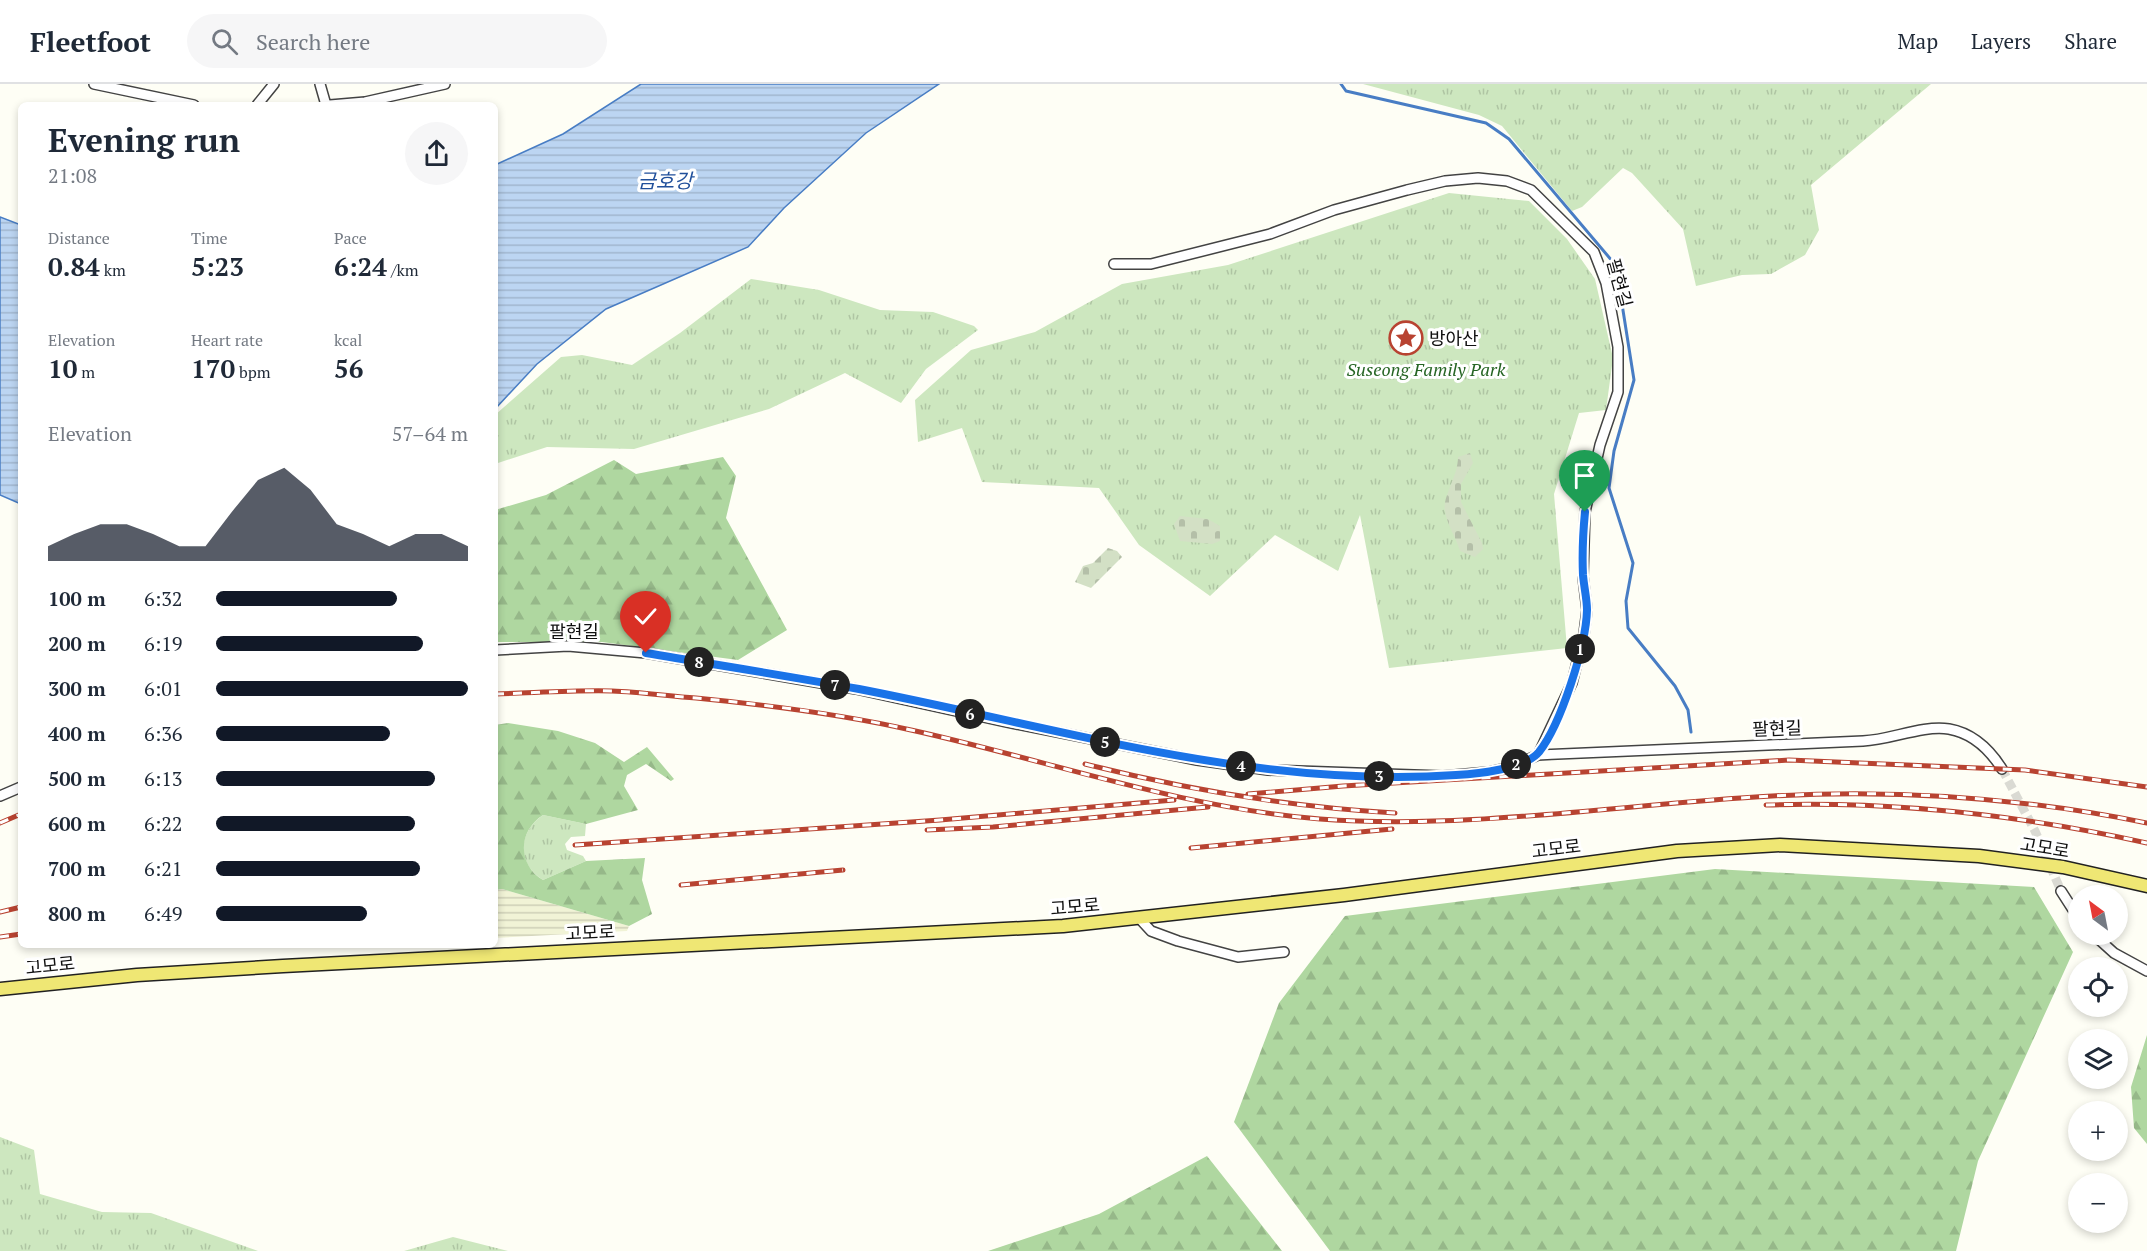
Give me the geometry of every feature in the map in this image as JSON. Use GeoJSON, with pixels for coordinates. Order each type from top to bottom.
{"type":"FeatureCollection","features":[{"type":"Feature","properties":{"kind":"main road","name":"고모로"},"geometry":{"type":"LineString","coordinates":[[0,989],[137,975],[283,966],[1063,926],[1344,895],[1677,851],[1780,845],[1979,856],[2063,867],[2147,886]]}},
{"type":"Feature","properties":{"kind":"street"},"geometry":{"type":"LineString","coordinates":[[94,84],[180,102]]}},
{"type":"Feature","properties":{"kind":"street"},"geometry":{"type":"LineString","coordinates":[[259,102],[274,84]]}},
{"type":"Feature","properties":{"kind":"street"},"geometry":{"type":"LineString","coordinates":[[320,84],[327,102]]}},
{"type":"Feature","properties":{"kind":"street"},"geometry":{"type":"LineString","coordinates":[[365,102],[445,84]]}},
{"type":"Feature","properties":{"kind":"street","name":"팔현길"},"geometry":{"type":"LineString","coordinates":[[1114,264],[1151,264],[1270,234],[1334,210],[1396,193],[1445,181],[1478,178],[1507,181],[1531,190],[1594,252],[1606,284],[1618,347],[1618,392],[1600,445],[1585,512],[1583,565],[1587,610],[1582,642],[1572,683],[1538,754]]}},
{"type":"Feature","properties":{"kind":"street","name":"팔현길"},"geometry":{"type":"LineString","coordinates":[[498,650],[568,646],[646,653],[856,689],[1197,760],[1268,770],[1443,776],[1490,772],[1510,767],[1538,754],[1870,741],[1946,729],[1960,732],[1975,740],[1988,750],[2002,769]]}},
{"type":"Feature","properties":{"kind":"street"},"geometry":{"type":"LineString","coordinates":[[0,796],[18,788]]}},
{"type":"Feature","properties":{"kind":"street"},"geometry":{"type":"LineString","coordinates":[[2061,891],[2068,902]]}},
{"type":"Feature","properties":{"kind":"street"},"geometry":{"type":"LineString","coordinates":[[1139,918],[1151,931],[1178,941],[1238,957],[1284,951]]}},
{"type":"Feature","properties":{"kind":"street"},"geometry":{"type":"LineString","coordinates":[[2105,945],[2114,953],[2147,971]]}},
{"type":"Feature","properties":{"kind":"green space"},"geometry":{"type":"Polygon","coordinates":[[[1363,84],[1931,84],[1811,185],[1819,230],[1805,255],[1771,274],[1742,275],[1696,286],[1683,229],[1632,173],[1623,168],[1582,207],[1572,211],[1502,126],[1479,115],[1363,84]]]}},
{"type":"Feature","properties":{"kind":"green space","name":"Suseong Family Park"},"geometry":{"type":"Polygon","coordinates":[[[1449,193],[1529,201],[1567,239],[1595,279],[1613,358],[1606,410],[1579,413],[1554,494],[1567,648],[1389,668],[1360,515],[1338,571],[1275,535],[1210,596],[1139,545],[1099,488],[982,482],[962,428],[918,442],[915,400],[971,350],[1035,332],[1122,284],[1228,265],[1449,193]]]}},
{"type":"Feature","properties":{"kind":"green space"},"geometry":{"type":"Polygon","coordinates":[[[751,279],[819,290],[880,310],[933,312],[974,326],[978,330],[926,369],[901,403],[845,373],[769,409],[634,449],[547,447],[498,463],[498,412],[561,357],[582,355],[632,365],[680,333],[751,279]]]}},
{"type":"Feature","properties":{"kind":"green space"},"geometry":{"type":"Polygon","coordinates":[[[1470,453],[1473,463],[1461,484],[1461,502],[1482,543],[1483,549],[1475,557],[1460,551],[1445,511],[1458,457],[1470,453]]]}},
{"type":"Feature","properties":{"kind":"green space"},"geometry":{"type":"Polygon","coordinates":[[[723,457],[736,476],[726,518],[787,630],[738,660],[602,642],[498,642],[498,509],[546,495],[614,460],[636,474],[723,457]]]}},
{"type":"Feature","properties":{"kind":"green space"},"geometry":{"type":"Polygon","coordinates":[[[1180,516],[1208,519],[1220,526],[1220,541],[1212,544],[1180,541],[1174,524],[1180,516]]]}},
{"type":"Feature","properties":{"kind":"green space"},"geometry":{"type":"Polygon","coordinates":[[[1108,548],[1117,551],[1122,557],[1091,588],[1075,582],[1083,566],[1093,563],[1108,548]]]}},
{"type":"Feature","properties":{"kind":"green space"},"geometry":{"type":"Polygon","coordinates":[[[508,723],[558,731],[595,743],[624,762],[647,747],[674,779],[671,781],[646,764],[627,775],[624,786],[638,810],[586,824],[543,815],[529,830],[525,839],[525,857],[535,874],[543,880],[586,861],[645,858],[642,880],[652,914],[629,926],[498,890],[498,725],[508,723]]]}},
{"type":"Feature","properties":{"kind":"green space"},"geometry":{"type":"Polygon","coordinates":[[[543,815],[586,824],[585,836],[571,837],[565,844],[567,850],[583,856],[586,861],[543,880],[528,866],[524,848],[528,830],[543,815]]]}},
{"type":"Feature","properties":{"kind":"green space"},"geometry":{"type":"Polygon","coordinates":[[[1715,869],[2034,887],[2073,952],[2071,957],[2068,957],[2068,963],[1978,1161],[1956,1251],[1330,1251],[1234,1122],[1279,1003],[1345,916],[1715,869]]]}},
{"type":"Feature","properties":{"kind":"green space"},"geometry":{"type":"Polygon","coordinates":[[[498,890],[629,926],[627,931],[498,938],[498,890]]]}},
{"type":"Feature","properties":{"kind":"green space"},"geometry":{"type":"Polygon","coordinates":[[[2147,1035],[2147,1144],[2134,1128],[2131,1087],[2147,1035]]]}},
{"type":"Feature","properties":{"kind":"green space"},"geometry":{"type":"Polygon","coordinates":[[[0,1137],[34,1150],[40,1194],[102,1212],[151,1213],[258,1251],[0,1251],[0,1137]]]}},
{"type":"Feature","properties":{"kind":"green space"},"geometry":{"type":"Polygon","coordinates":[[[1207,1156],[1282,1251],[988,1251],[1099,1214],[1207,1156]]]}},
{"type":"Feature","properties":{"kind":"green space"},"geometry":{"type":"Polygon","coordinates":[[[453,1237],[508,1251],[404,1251],[453,1237]]]}},
{"type":"Feature","properties":{"kind":"water","name":"금호강"},"geometry":{"type":"Polygon","coordinates":[[[641,84],[939,84],[866,133],[784,208],[748,247],[606,309],[537,364],[498,406],[498,164],[563,134],[641,84]]]}},
{"type":"Feature","properties":{"kind":"water"},"geometry":{"type":"Polygon","coordinates":[[[0,217],[18,224],[18,503],[0,495],[0,217]]]}},
{"type":"Feature","properties":{"kind":"waterway"},"geometry":{"type":"LineString","coordinates":[[1341,84],[1346,91],[1486,123],[1509,139],[1613,262],[1619,285],[1634,380],[1614,451],[1609,488],[1633,563],[1626,601],[1628,628],[1675,686],[1688,710],[1691,732]]}},
{"type":"Feature","properties":{"kind":"tunnel"},"geometry":{"type":"LineString","coordinates":[[2002,769],[2035,831],[2061,891]]}},
{"type":"Feature","properties":{"kind":"railway"},"geometry":{"type":"LineString","coordinates":[[498,694],[622,692],[696,698],[831,715],[885,724],[962,742],[1165,794],[1217,805],[1320,819],[1377,821],[1490,819],[1772,796],[1866,794],[2008,802],[2101,814],[2147,823]]}},
{"type":"Feature","properties":{"kind":"railway"},"geometry":{"type":"LineString","coordinates":[[1248,794],[1343,786],[1789,760],[2025,770],[2147,787]]}},
{"type":"Feature","properties":{"kind":"railway"},"geometry":{"type":"LineString","coordinates":[[1085,764],[1162,782],[1239,796],[1277,802],[1395,813]]}},
{"type":"Feature","properties":{"kind":"railway"},"geometry":{"type":"LineString","coordinates":[[575,845],[940,820],[1174,800]]}},
{"type":"Feature","properties":{"kind":"railway"},"geometry":{"type":"LineString","coordinates":[[1766,805],[1862,805],[1958,812],[2052,825],[2147,843]]}},
{"type":"Feature","properties":{"kind":"railway"},"geometry":{"type":"LineString","coordinates":[[927,830],[993,827],[1208,807]]}},
{"type":"Feature","properties":{"kind":"railway"},"geometry":{"type":"LineString","coordinates":[[0,823],[18,815]]}},
{"type":"Feature","properties":{"kind":"railway"},"geometry":{"type":"LineString","coordinates":[[1191,848],[1392,829]]}},
{"type":"Feature","properties":{"kind":"railway"},"geometry":{"type":"LineString","coordinates":[[681,885],[843,870]]}},
{"type":"Feature","properties":{"kind":"railway"},"geometry":{"type":"LineString","coordinates":[[0,912],[18,908]]}},
{"type":"Feature","properties":{"kind":"railway"},"geometry":{"type":"LineString","coordinates":[[0,937],[18,934]]}},
{"type":"Feature","properties":{"kind":"place","name":"방아산"},"geometry":{"type":"Point","coordinates":[1406,338]}},
{"type":"Feature","properties":{"kind":"route"},"geometry":{"type":"LineString","coordinates":[[646,653],[856,689],[1197,760],[1268,770],[1396,776],[1443,776],[1490,772],[1510,767],[1538,754],[1572,683],[1587,610],[1583,577],[1585,512]]}}]}
